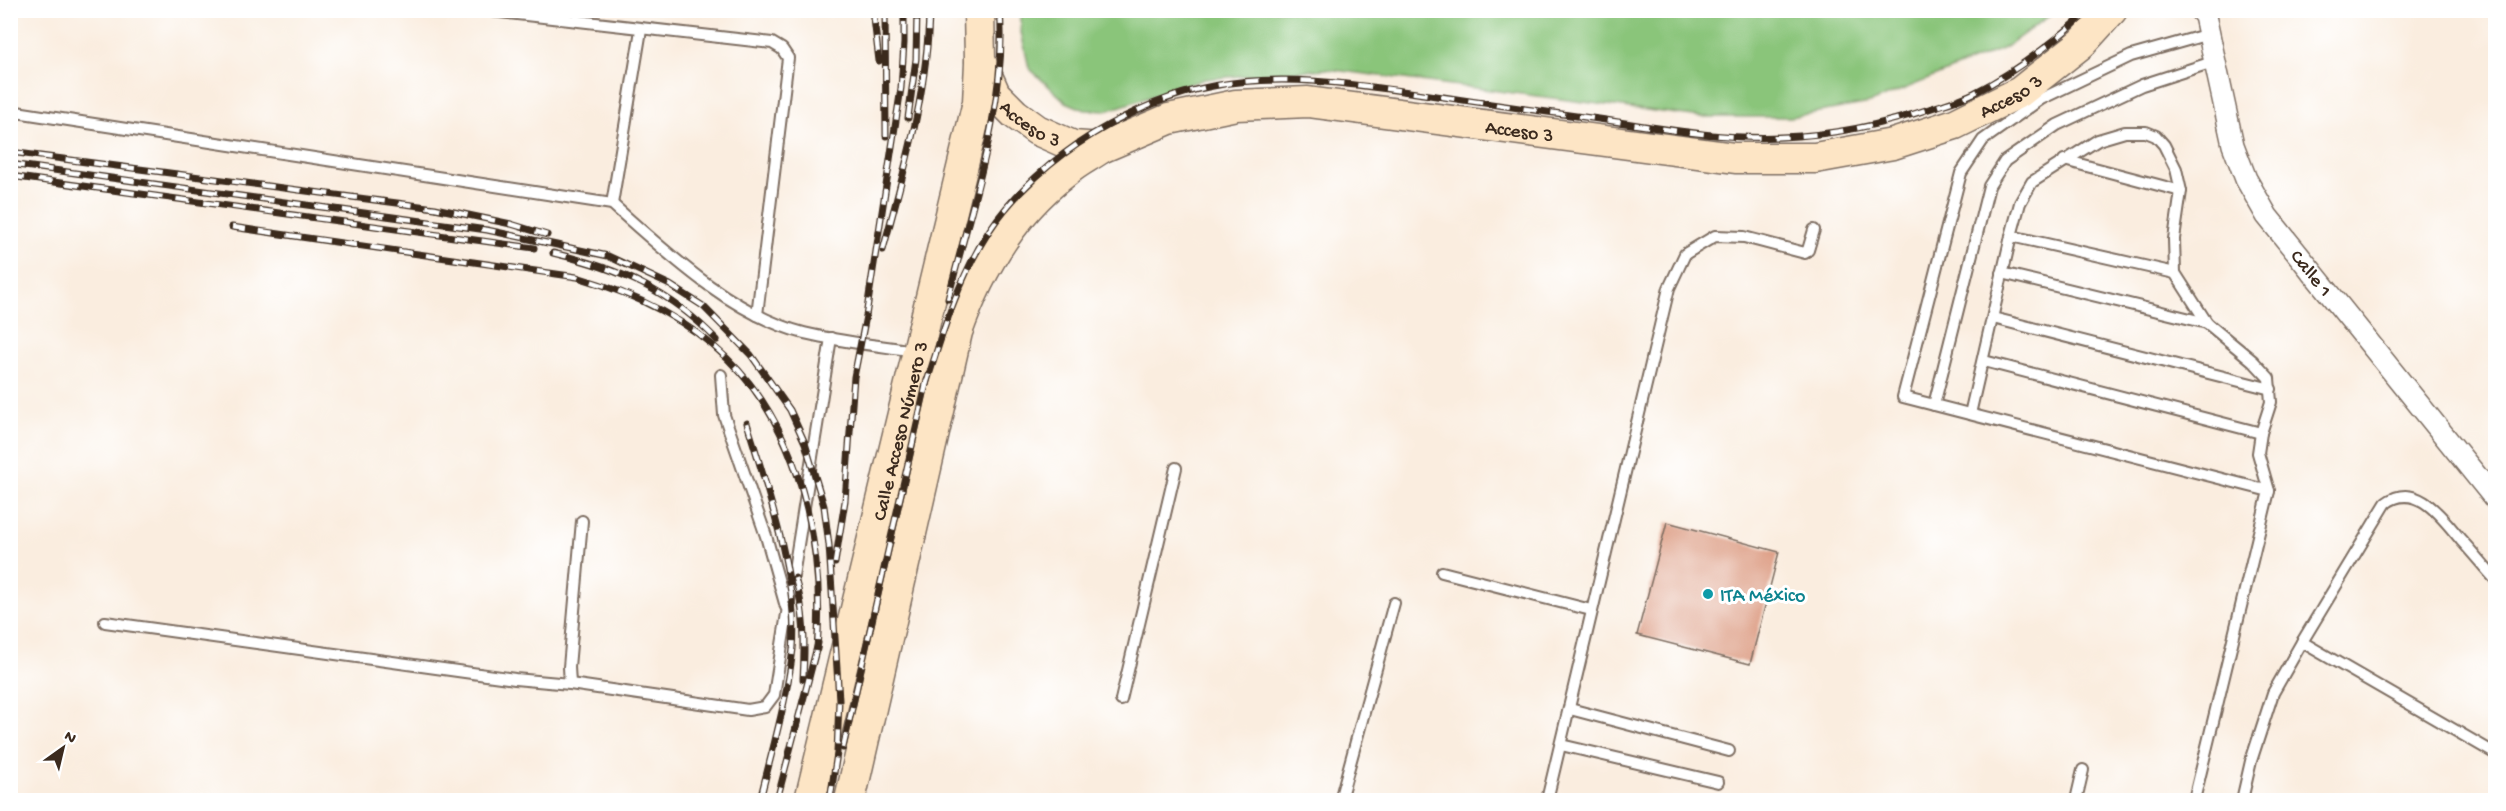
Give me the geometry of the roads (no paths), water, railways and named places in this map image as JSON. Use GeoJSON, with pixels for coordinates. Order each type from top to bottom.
{"type":"FeatureCollection","features":[{"type":"Feature","properties":{"kind":"street","name":"Acceso 3"},"geometry":{"type":"LineString","coordinates":[[979,10],[980,60],[995,94],[1015,114],[1055,140],[1073,146],[1101,148],[1169,119],[1236,105],[1308,102],[1735,158],[1815,158],[1904,140],[1955,124],[2020,92],[2082,42],[2112,10]]}},
{"type":"Feature","properties":{"kind":"street","name":"Calle 1"},"geometry":{"type":"LineString","coordinates":[[2205,18],[2233,145],[2246,178],[2267,216],[2496,500]]}},
{"type":"Feature","properties":{"kind":"street","name":"Calle Acceso Número 3"},"geometry":{"type":"LineString","coordinates":[[810,801],[978,102],[980,60]]}},
{"type":"Feature","properties":{"kind":"street","name":"Calle Acceso Número 3"},"geometry":{"type":"LineString","coordinates":[[850,801],[957,332],[969,297],[985,265],[1036,199],[1067,170],[1101,148]]}},
{"type":"Feature","properties":{"kind":"lane"},"geometry":{"type":"LineString","coordinates":[[482,10],[641,30],[772,43],[782,49],[788,57],[757,315]]}},
{"type":"Feature","properties":{"kind":"lane"},"geometry":{"type":"LineString","coordinates":[[2205,18],[2042,99],[1983,140],[1961,173],[1902,397],[2268,491]]}},
{"type":"Feature","properties":{"kind":"lane"},"geometry":{"type":"LineString","coordinates":[[612,204],[641,30]]}},
{"type":"Feature","properties":{"kind":"lane"},"geometry":{"type":"LineString","coordinates":[[1934,405],[1989,186],[2005,161],[2057,125],[2142,85],[2216,61]]}},
{"type":"Feature","properties":{"kind":"lane"},"geometry":{"type":"LineString","coordinates":[[10,111],[612,204],[664,249],[722,294],[757,315],[802,333],[919,352]]}},
{"type":"Feature","properties":{"kind":"lane"},"geometry":{"type":"LineString","coordinates":[[1970,414],[2011,236],[2020,203],[2032,182],[2098,140],[2125,132],[2146,132],[2164,145],[2176,169],[2181,191],[2174,239],[2175,273],[2207,323],[2253,361],[2268,378],[2271,389],[2271,402],[2261,433],[2258,453],[2268,491],[2194,801]]}},
{"type":"Feature","properties":{"kind":"lane"},"geometry":{"type":"LineString","coordinates":[[2064,160],[2181,191]]}},
{"type":"Feature","properties":{"kind":"lane"},"geometry":{"type":"LineString","coordinates":[[1547,801],[1669,288],[1684,254],[1715,236],[1744,237],[1805,253],[1814,230]]}},
{"type":"Feature","properties":{"kind":"lane"},"geometry":{"type":"LineString","coordinates":[[2011,236],[2175,273]]}},
{"type":"Feature","properties":{"kind":"lane"},"geometry":{"type":"LineString","coordinates":[[2002,273],[2207,323]]}},
{"type":"Feature","properties":{"kind":"lane"},"geometry":{"type":"LineString","coordinates":[[1993,318],[2271,389]]}},
{"type":"Feature","properties":{"kind":"lane"},"geometry":{"type":"LineString","coordinates":[[105,622],[748,710],[765,707],[774,695],[831,338]]}},
{"type":"Feature","properties":{"kind":"lane"},"geometry":{"type":"LineString","coordinates":[[1984,361],[2261,433]]}},
{"type":"Feature","properties":{"kind":"lane"},"geometry":{"type":"LineString","coordinates":[[721,375],[723,415],[766,536],[787,612]]}},
{"type":"Feature","properties":{"kind":"lane"},"geometry":{"type":"LineString","coordinates":[[1121,700],[1176,468]]}},
{"type":"Feature","properties":{"kind":"lane"},"geometry":{"type":"LineString","coordinates":[[2242,801],[2251,761],[2273,693],[2386,503],[2394,497],[2403,495],[2414,497],[2432,506],[2496,580]]}},
{"type":"Feature","properties":{"kind":"lane"},"geometry":{"type":"LineString","coordinates":[[570,684],[569,667],[582,521]]}},
{"type":"Feature","properties":{"kind":"lane"},"geometry":{"type":"LineString","coordinates":[[1442,572],[1592,609]]}},
{"type":"Feature","properties":{"kind":"lane"},"geometry":{"type":"LineString","coordinates":[[1340,801],[1394,603]]}},
{"type":"Feature","properties":{"kind":"lane"},"geometry":{"type":"LineString","coordinates":[[2302,642],[2496,754]]}},
{"type":"Feature","properties":{"kind":"lane"},"geometry":{"type":"LineString","coordinates":[[1570,709],[1730,752]]}},
{"type":"Feature","properties":{"kind":"lane"},"geometry":{"type":"LineString","coordinates":[[1561,745],[1718,782]]}},
{"type":"Feature","properties":{"kind":"lane"},"geometry":{"type":"LineString","coordinates":[[2076,801],[2083,771]]}},
{"type":"Feature","properties":{"kind":"railway"},"geometry":{"type":"LineString","coordinates":[[873,10],[879,61]]}},
{"type":"Feature","properties":{"kind":"railway"},"geometry":{"type":"LineString","coordinates":[[885,10],[886,136]]}},
{"type":"Feature","properties":{"kind":"railway"},"geometry":{"type":"LineString","coordinates":[[835,563],[845,501],[854,377],[866,316],[901,88],[904,10]]}},
{"type":"Feature","properties":{"kind":"railway"},"geometry":{"type":"LineString","coordinates":[[908,118],[916,59],[917,10]]}},
{"type":"Feature","properties":{"kind":"railway"},"geometry":{"type":"LineString","coordinates":[[883,250],[907,161],[920,101],[928,41],[929,10]]}},
{"type":"Feature","properties":{"kind":"railway"},"geometry":{"type":"LineString","coordinates":[[948,299],[993,118],[1001,45],[1000,10]]}},
{"type":"Feature","properties":{"kind":"railway"},"geometry":{"type":"LineString","coordinates":[[925,388],[952,307],[968,268],[989,231],[1023,189],[1050,165],[1093,134],[1136,111],[1181,94],[1239,82],[1318,81],[1397,90],[1690,132],[1736,137],[1802,136],[1879,123],[1969,95],[2020,66],[2090,10]]}},
{"type":"Feature","properties":{"kind":"railway"},"geometry":{"type":"LineString","coordinates":[[10,152],[435,208],[511,224],[547,235]]}},
{"type":"Feature","properties":{"kind":"railway"},"geometry":{"type":"LineString","coordinates":[[10,164],[487,230],[608,256],[670,285],[703,306],[751,355],[790,410],[805,443],[824,506],[829,545],[839,700],[837,753],[830,800]]}},
{"type":"Feature","properties":{"kind":"railway"},"geometry":{"type":"LineString","coordinates":[[10,176],[534,248]]}},
{"type":"Feature","properties":{"kind":"railway"},"geometry":{"type":"LineString","coordinates":[[232,227],[577,277],[621,292],[661,310],[696,332],[727,358],[754,389],[776,424],[794,464],[807,509],[816,561],[819,613],[817,649]]}},
{"type":"Feature","properties":{"kind":"railway"},"geometry":{"type":"LineString","coordinates":[[553,253],[600,266],[642,284],[681,308],[717,340]]}},
{"type":"Feature","properties":{"kind":"railway"},"geometry":{"type":"LineString","coordinates":[[843,748],[927,380]]}},
{"type":"Feature","properties":{"kind":"railway"},"geometry":{"type":"LineString","coordinates":[[747,423],[780,535],[794,623],[793,649],[787,687],[760,800]]}},
{"type":"Feature","properties":{"kind":"railway"},"geometry":{"type":"LineString","coordinates":[[795,578],[804,628],[803,679]]}},
{"type":"Feature","properties":{"kind":"railway"},"geometry":{"type":"LineString","coordinates":[[777,800],[818,643]]}},
{"type":"Feature","properties":{"kind":"place","name":"ITA México"},"geometry":{"type":"Point","coordinates":[1708,594]}}]}
